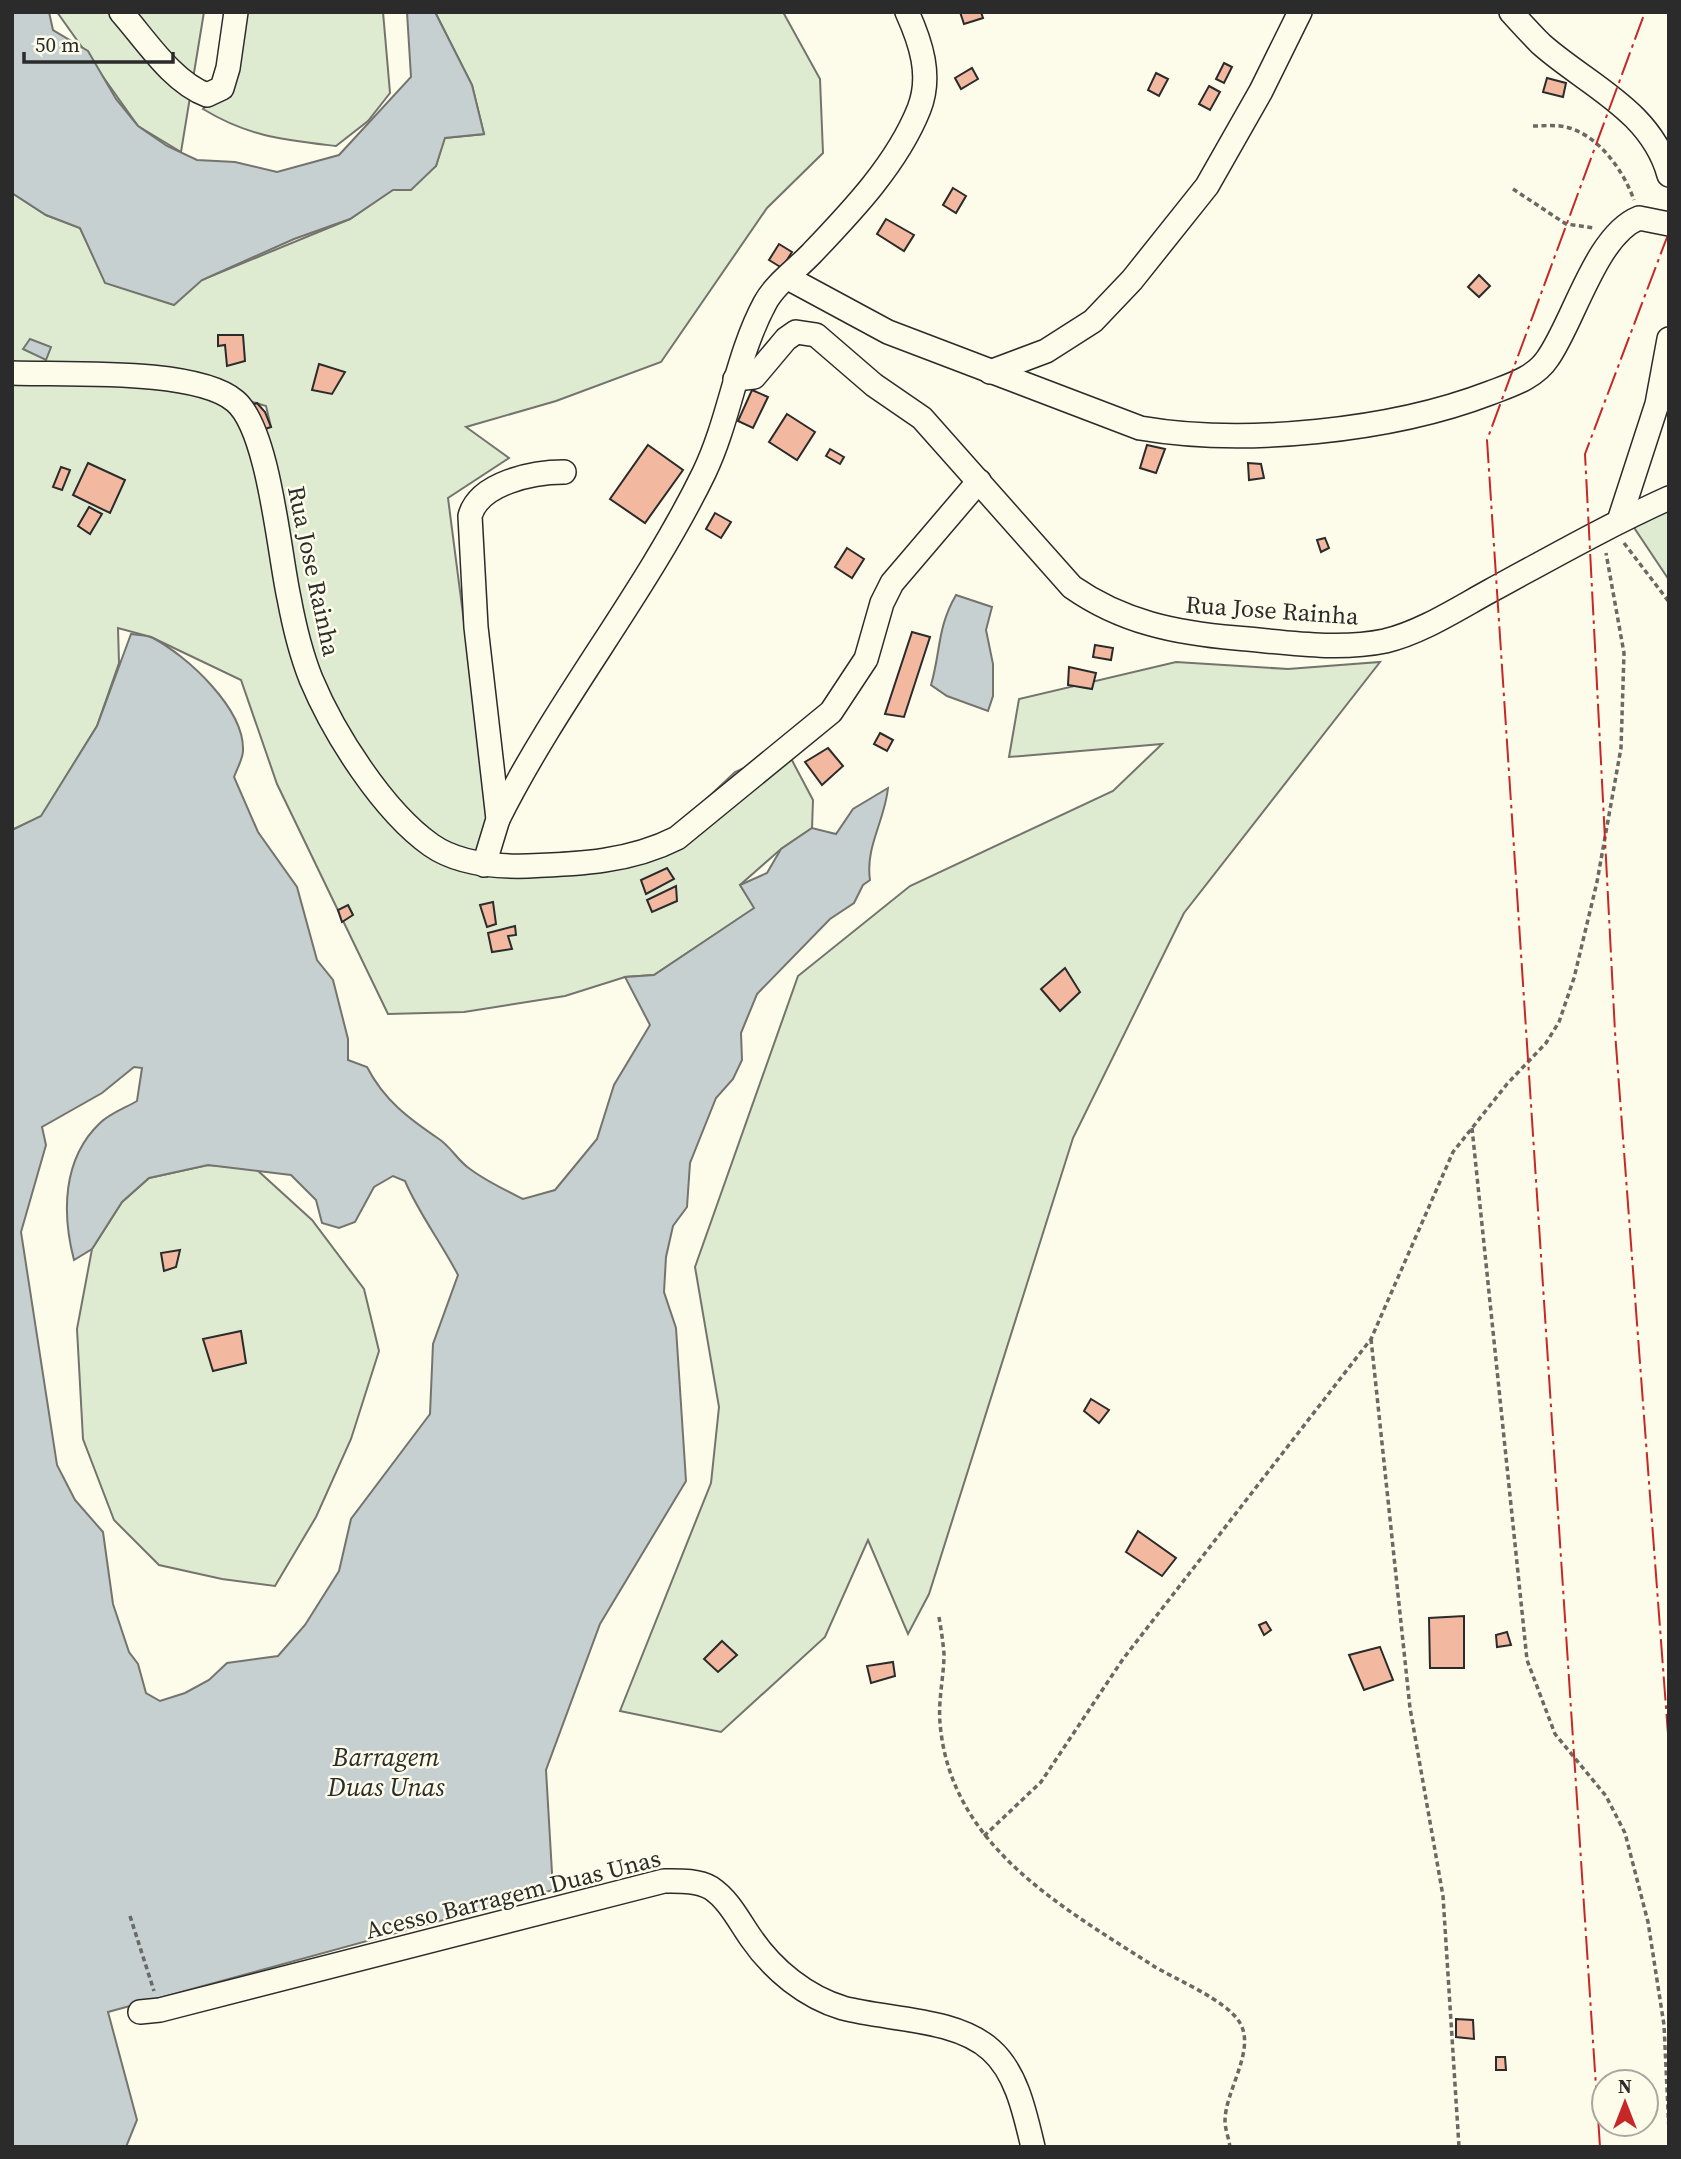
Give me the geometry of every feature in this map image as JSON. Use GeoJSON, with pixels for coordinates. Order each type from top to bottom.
{"type":"FeatureCollection","features":[{"type":"Feature","properties":{"kind":"street"},"geometry":{"type":"LineString","coordinates":[[121,12],[173,70],[195,91],[206,95],[222,88],[229,68],[236,12]]}},
{"type":"Feature","properties":{"kind":"street"},"geometry":{"type":"LineString","coordinates":[[484,865],[498,820],[536,748],[628,607],[704,473],[735,379],[765,303],[868,190],[913,122],[920,106],[926,74],[919,43],[907,12]]}},
{"type":"Feature","properties":{"kind":"street"},"geometry":{"type":"LineString","coordinates":[[989,372],[1046,351],[1093,321],[1132,280],[1207,186],[1261,91],[1300,12]]}},
{"type":"Feature","properties":{"kind":"street"},"geometry":{"type":"LineString","coordinates":[[1511,12],[1542,45],[1609,92],[1644,127],[1664,159],[1669,175]]}},
{"type":"Feature","properties":{"kind":"street"},"geometry":{"type":"LineString","coordinates":[[788,278],[888,332],[1140,428],[1174,434],[1296,431],[1360,426],[1423,413],[1475,399],[1535,373],[1547,360],[1600,259],[1631,223],[1669,224]]}},
{"type":"Feature","properties":{"kind":"street","name":"Rua Jose Rainha"},"geometry":{"type":"LineString","coordinates":[[735,379],[754,377],[786,339],[796,332],[816,335],[874,386],[922,418],[1055,571],[1097,604],[1128,619],[1163,629],[1240,639],[1344,644],[1392,638],[1434,621],[1610,526],[1669,498]]}},
{"type":"Feature","properties":{"kind":"street"},"geometry":{"type":"LineString","coordinates":[[1610,526],[1657,404],[1669,339]]}},
{"type":"Feature","properties":{"kind":"street","name":"Rua Jose Rainha"},"geometry":{"type":"LineString","coordinates":[[12,373],[161,379],[222,392],[237,402],[256,436],[267,478],[289,599],[308,667],[335,726],[396,815],[432,846],[484,865],[546,865],[617,859],[653,850],[677,838],[756,770],[811,731],[831,712],[866,659],[882,603],[892,583],[979,481]]}},
{"type":"Feature","properties":{"kind":"street"},"geometry":{"type":"LineString","coordinates":[[498,820],[477,627],[470,516],[473,504],[482,495],[526,477],[564,472]]}},
{"type":"Feature","properties":{"kind":"street","name":"Acesso Barragem Duas Unas"},"geometry":{"type":"LineString","coordinates":[[150,2011],[664,1881],[687,1881],[710,1888],[731,1908],[753,1941],[781,1975],[816,1996],[842,2007],[967,2033],[992,2050],[1009,2073],[1033,2147]]}},
{"type":"Feature","properties":{"kind":"path"},"geometry":{"type":"LineString","coordinates":[[1513,189],[1566,224],[1631,223],[1632,193],[1612,160],[1588,137],[1562,126],[1533,126]]}},
{"type":"Feature","properties":{"kind":"path"},"geometry":{"type":"LineString","coordinates":[[1610,526],[1669,602]]}},
{"type":"Feature","properties":{"kind":"path"},"geometry":{"type":"LineString","coordinates":[[984,1836],[1041,1782],[1123,1659],[1371,1339],[1453,1152],[1471,1126],[1546,1043],[1559,1022],[1574,978],[1597,882],[1621,748],[1625,682],[1610,526]]}},
{"type":"Feature","properties":{"kind":"path"},"geometry":{"type":"LineString","coordinates":[[1471,1126],[1527,1660],[1555,1734],[1606,1796],[1625,1833],[1648,1922],[1664,2025],[1669,2131]]}},
{"type":"Feature","properties":{"kind":"path"},"geometry":{"type":"LineString","coordinates":[[1371,1339],[1410,1708],[1443,1896],[1459,2147]]}},
{"type":"Feature","properties":{"kind":"path"},"geometry":{"type":"LineString","coordinates":[[939,1617],[944,1652],[940,1721],[946,1760],[960,1797],[984,1836],[1044,1895],[1179,1982],[1217,2002],[1240,2022],[1245,2038],[1225,2121],[1230,2147]]}},
{"type":"Feature","properties":{"kind":"path"},"geometry":{"type":"LineString","coordinates":[[130,1916],[150,2011]]}},
{"type":"Feature","properties":{"kind":"green space"},"geometry":{"type":"Polygon","coordinates":[[[57,12],[204,12],[181,152],[138,126],[57,12]]]}},
{"type":"Feature","properties":{"kind":"green space"},"geometry":{"type":"Polygon","coordinates":[[[237,12],[383,12],[390,93],[368,121],[336,146],[268,136],[236,126],[203,109],[222,88],[237,12]]]}},
{"type":"Feature","properties":{"kind":"green space"},"geometry":{"type":"Polygon","coordinates":[[[435,12],[783,12],[820,79],[823,153],[767,208],[661,362],[556,401],[466,427],[509,458],[448,498],[489,816],[500,865],[565,852],[652,850],[735,772],[786,749],[813,800],[812,828],[781,849],[740,885],[755,908],[654,975],[625,977],[565,996],[464,1012],[388,1014],[277,784],[241,680],[151,637],[118,628],[119,663],[97,726],[41,817],[12,830],[12,193],[46,215],[80,228],[106,283],[202,280],[350,219],[393,189],[436,166],[444,138],[484,134],[472,85],[435,12]],[[223,393],[256,436],[317,672],[259,431],[271,427],[266,406],[223,393]]]}},
{"type":"Feature","properties":{"kind":"green space"},"geometry":{"type":"Polygon","coordinates":[[[1669,507],[1669,580],[1633,526],[1669,507]]]}},
{"type":"Feature","properties":{"kind":"green space"},"geometry":{"type":"Polygon","coordinates":[[[1176,662],[1288,669],[1380,662],[1184,913],[1073,1138],[929,1594],[908,1634],[868,1540],[825,1637],[721,1732],[620,1711],[711,1483],[719,1407],[695,1267],[798,976],[910,886],[1113,791],[1162,744],[1009,757],[1019,699],[1176,662]]]}},
{"type":"Feature","properties":{"kind":"green space"},"geometry":{"type":"Polygon","coordinates":[[[208,1165],[256,1169],[312,1220],[364,1289],[379,1351],[351,1439],[316,1517],[275,1586],[222,1579],[159,1565],[114,1520],[83,1439],[77,1329],[92,1249],[122,1202],[149,1178],[208,1165]]]}},
{"type":"Feature","properties":{"kind":"water"},"geometry":{"type":"Polygon","coordinates":[[[12,12],[49,12],[53,30],[88,51],[116,99],[138,126],[167,146],[197,160],[235,162],[277,172],[339,155],[411,77],[407,12],[435,12],[472,85],[484,134],[445,138],[436,166],[411,190],[393,190],[350,219],[294,239],[202,280],[174,305],[105,283],[80,228],[46,215],[12,193],[12,12]]]}},
{"type":"Feature","properties":{"kind":"water"},"geometry":{"type":"Polygon","coordinates":[[[30,339],[51,347],[46,360],[23,349],[30,339]]]}},
{"type":"Feature","properties":{"kind":"water"},"geometry":{"type":"Polygon","coordinates":[[[956,595],[992,607],[986,630],[993,664],[993,696],[988,711],[947,696],[931,685],[945,618],[956,595]]]}},
{"type":"Feature","properties":{"kind":"water","name":"Barragem Duas Unas"},"geometry":{"type":"Polygon","coordinates":[[[131,634],[151,637],[167,646],[212,686],[235,718],[241,735],[243,754],[234,777],[258,832],[297,887],[317,960],[333,980],[348,1039],[348,1060],[367,1067],[381,1089],[398,1108],[443,1142],[466,1166],[523,1199],[555,1190],[597,1139],[614,1085],[650,1025],[625,977],[654,975],[754,908],[740,885],[767,873],[781,849],[812,828],[836,834],[853,809],[888,788],[870,856],[870,880],[863,885],[854,903],[830,919],[757,994],[741,1033],[742,1060],[733,1079],[716,1098],[690,1163],[687,1207],[673,1226],[666,1257],[664,1292],[676,1328],[686,1481],[600,1624],[546,1770],[553,1890],[108,2012],[137,2120],[126,2147],[12,2147],[12,830],[41,816],[97,726],[131,634]],[[134,1067],[102,1093],[42,1127],[46,1145],[21,1232],[57,1465],[75,1500],[103,1532],[113,1604],[129,1652],[138,1664],[146,1693],[160,1701],[185,1693],[209,1680],[227,1663],[278,1656],[305,1625],[339,1571],[351,1519],[430,1414],[433,1344],[458,1275],[405,1181],[393,1176],[374,1187],[355,1222],[339,1228],[322,1223],[316,1200],[291,1175],[208,1165],[149,1178],[122,1202],[92,1249],[74,1260],[67,1206],[68,1188],[78,1153],[87,1137],[100,1123],[137,1101],[142,1068],[134,1067]]]}},
{"type":"Feature","properties":{"kind":"building"},"geometry":{"type":"Polygon","coordinates":[[[960,12],[981,12],[983,18],[964,24],[960,12]]]}},
{"type":"Feature","properties":{"kind":"building"},"geometry":{"type":"Polygon","coordinates":[[[1224,63],[1232,67],[1224,83],[1216,79],[1224,63]]]}},
{"type":"Feature","properties":{"kind":"building"},"geometry":{"type":"Polygon","coordinates":[[[972,68],[978,79],[961,89],[955,78],[972,68]]]}},
{"type":"Feature","properties":{"kind":"building"},"geometry":{"type":"Polygon","coordinates":[[[1156,73],[1168,79],[1159,96],[1148,90],[1156,73]]]}},
{"type":"Feature","properties":{"kind":"building"},"geometry":{"type":"Polygon","coordinates":[[[1547,78],[1566,83],[1563,97],[1543,92],[1547,78]]]}},
{"type":"Feature","properties":{"kind":"building"},"geometry":{"type":"Polygon","coordinates":[[[1209,86],[1220,92],[1210,110],[1199,104],[1209,86]]]}},
{"type":"Feature","properties":{"kind":"building"},"geometry":{"type":"Polygon","coordinates":[[[953,188],[966,196],[956,213],[943,205],[953,188]]]}},
{"type":"Feature","properties":{"kind":"building"},"geometry":{"type":"Polygon","coordinates":[[[886,219],[914,235],[904,251],[877,234],[886,219]]]}},
{"type":"Feature","properties":{"kind":"building"},"geometry":{"type":"Polygon","coordinates":[[[779,244],[792,252],[782,268],[769,260],[779,244]]]}},
{"type":"Feature","properties":{"kind":"building"},"geometry":{"type":"Polygon","coordinates":[[[1479,275],[1490,286],[1479,297],[1468,287],[1479,275]]]}},
{"type":"Feature","properties":{"kind":"building"},"geometry":{"type":"Polygon","coordinates":[[[218,335],[243,335],[245,361],[227,366],[225,345],[218,346],[218,335]]]}},
{"type":"Feature","properties":{"kind":"building"},"geometry":{"type":"Polygon","coordinates":[[[319,364],[345,372],[332,394],[312,390],[319,364]]]}},
{"type":"Feature","properties":{"kind":"building"},"geometry":{"type":"Polygon","coordinates":[[[752,390],[768,397],[753,428],[738,421],[752,390]]]}},
{"type":"Feature","properties":{"kind":"building"},"geometry":{"type":"Polygon","coordinates":[[[257,403],[265,412],[271,427],[259,431],[247,407],[257,403]]]}},
{"type":"Feature","properties":{"kind":"building"},"geometry":{"type":"Polygon","coordinates":[[[787,414],[815,432],[797,460],[769,442],[787,414]]]}},
{"type":"Feature","properties":{"kind":"building"},"geometry":{"type":"Polygon","coordinates":[[[648,445],[683,470],[645,523],[610,499],[648,445]]]}},
{"type":"Feature","properties":{"kind":"building"},"geometry":{"type":"Polygon","coordinates":[[[1147,445],[1165,449],[1156,473],[1140,468],[1147,445]]]}},
{"type":"Feature","properties":{"kind":"building"},"geometry":{"type":"Polygon","coordinates":[[[830,449],[844,457],[840,464],[826,456],[830,449]]]}},
{"type":"Feature","properties":{"kind":"building"},"geometry":{"type":"Polygon","coordinates":[[[88,463],[125,480],[110,513],[73,495],[88,463]]]}},
{"type":"Feature","properties":{"kind":"building"},"geometry":{"type":"Polygon","coordinates":[[[1248,463],[1261,464],[1264,478],[1249,480],[1248,463]]]}},
{"type":"Feature","properties":{"kind":"building"},"geometry":{"type":"Polygon","coordinates":[[[61,467],[70,470],[62,490],[53,487],[61,467]]]}},
{"type":"Feature","properties":{"kind":"building"},"geometry":{"type":"Polygon","coordinates":[[[89,507],[102,514],[90,534],[78,526],[89,507]]]}},
{"type":"Feature","properties":{"kind":"building"},"geometry":{"type":"Polygon","coordinates":[[[715,513],[731,522],[721,538],[706,529],[715,513]]]}},
{"type":"Feature","properties":{"kind":"building"},"geometry":{"type":"Polygon","coordinates":[[[1325,538],[1329,548],[1321,552],[1317,540],[1325,538]]]}},
{"type":"Feature","properties":{"kind":"building"},"geometry":{"type":"Polygon","coordinates":[[[847,548],[864,559],[852,578],[835,567],[847,548]]]}},
{"type":"Feature","properties":{"kind":"building"},"geometry":{"type":"Polygon","coordinates":[[[912,632],[930,637],[904,717],[885,714],[912,632]]]}},
{"type":"Feature","properties":{"kind":"building"},"geometry":{"type":"Polygon","coordinates":[[[1095,645],[1113,648],[1111,660],[1093,657],[1095,645]]]}},
{"type":"Feature","properties":{"kind":"building"},"geometry":{"type":"Polygon","coordinates":[[[1069,667],[1096,673],[1092,689],[1068,685],[1069,667]]]}},
{"type":"Feature","properties":{"kind":"building"},"geometry":{"type":"Polygon","coordinates":[[[880,733],[893,740],[887,751],[874,744],[880,733]]]}},
{"type":"Feature","properties":{"kind":"building"},"geometry":{"type":"Polygon","coordinates":[[[828,748],[843,766],[822,785],[805,762],[828,748]]]}},
{"type":"Feature","properties":{"kind":"building"},"geometry":{"type":"Polygon","coordinates":[[[667,868],[674,879],[646,894],[641,880],[667,868]]]}},
{"type":"Feature","properties":{"kind":"building"},"geometry":{"type":"Polygon","coordinates":[[[676,886],[677,901],[652,912],[647,900],[676,886]]]}},
{"type":"Feature","properties":{"kind":"building"},"geometry":{"type":"Polygon","coordinates":[[[493,902],[496,924],[487,927],[480,905],[493,902]]]}},
{"type":"Feature","properties":{"kind":"building"},"geometry":{"type":"Polygon","coordinates":[[[348,905],[353,915],[342,922],[338,910],[348,905]]]}},
{"type":"Feature","properties":{"kind":"building"},"geometry":{"type":"Polygon","coordinates":[[[515,926],[516,935],[508,936],[512,949],[492,952],[488,933],[515,926]]]}},
{"type":"Feature","properties":{"kind":"building"},"geometry":{"type":"Polygon","coordinates":[[[1065,968],[1080,992],[1060,1011],[1041,989],[1065,968]]]}},
{"type":"Feature","properties":{"kind":"building"},"geometry":{"type":"Polygon","coordinates":[[[180,1250],[176,1267],[164,1271],[161,1253],[180,1250]]]}},
{"type":"Feature","properties":{"kind":"building"},"geometry":{"type":"Polygon","coordinates":[[[241,1331],[246,1363],[213,1371],[203,1339],[241,1331]]]}},
{"type":"Feature","properties":{"kind":"building"},"geometry":{"type":"Polygon","coordinates":[[[1091,1399],[1109,1410],[1099,1423],[1084,1411],[1091,1399]]]}},
{"type":"Feature","properties":{"kind":"building"},"geometry":{"type":"Polygon","coordinates":[[[1138,1531],[1176,1558],[1162,1576],[1126,1552],[1138,1531]]]}},
{"type":"Feature","properties":{"kind":"building"},"geometry":{"type":"Polygon","coordinates":[[[1464,1616],[1464,1668],[1430,1668],[1429,1618],[1464,1616]]]}},
{"type":"Feature","properties":{"kind":"building"},"geometry":{"type":"Polygon","coordinates":[[[1266,1622],[1271,1630],[1264,1635],[1259,1625],[1266,1622]]]}},
{"type":"Feature","properties":{"kind":"building"},"geometry":{"type":"Polygon","coordinates":[[[1507,1632],[1511,1645],[1497,1647],[1496,1635],[1507,1632]]]}},
{"type":"Feature","properties":{"kind":"building"},"geometry":{"type":"Polygon","coordinates":[[[722,1641],[737,1655],[718,1672],[704,1659],[722,1641]]]}},
{"type":"Feature","properties":{"kind":"building"},"geometry":{"type":"Polygon","coordinates":[[[1380,1647],[1393,1680],[1364,1690],[1349,1655],[1380,1647]]]}},
{"type":"Feature","properties":{"kind":"building"},"geometry":{"type":"Polygon","coordinates":[[[893,1662],[895,1676],[871,1683],[867,1666],[893,1662]]]}},
{"type":"Feature","properties":{"kind":"building"},"geometry":{"type":"Polygon","coordinates":[[[1456,2019],[1473,2020],[1474,2039],[1456,2037],[1456,2019]]]}},
{"type":"Feature","properties":{"kind":"building"},"geometry":{"type":"Polygon","coordinates":[[[1496,2057],[1505,2057],[1506,2070],[1496,2070],[1496,2057]]]}},
{"type":"Feature","properties":{"kind":"power"},"geometry":{"type":"LineString","coordinates":[[1600,2147],[1487,440],[1645,12]]}},
{"type":"Feature","properties":{"kind":"power"},"geometry":{"type":"LineString","coordinates":[[1669,232],[1585,454],[1615,1032],[1669,1747]]}}]}
